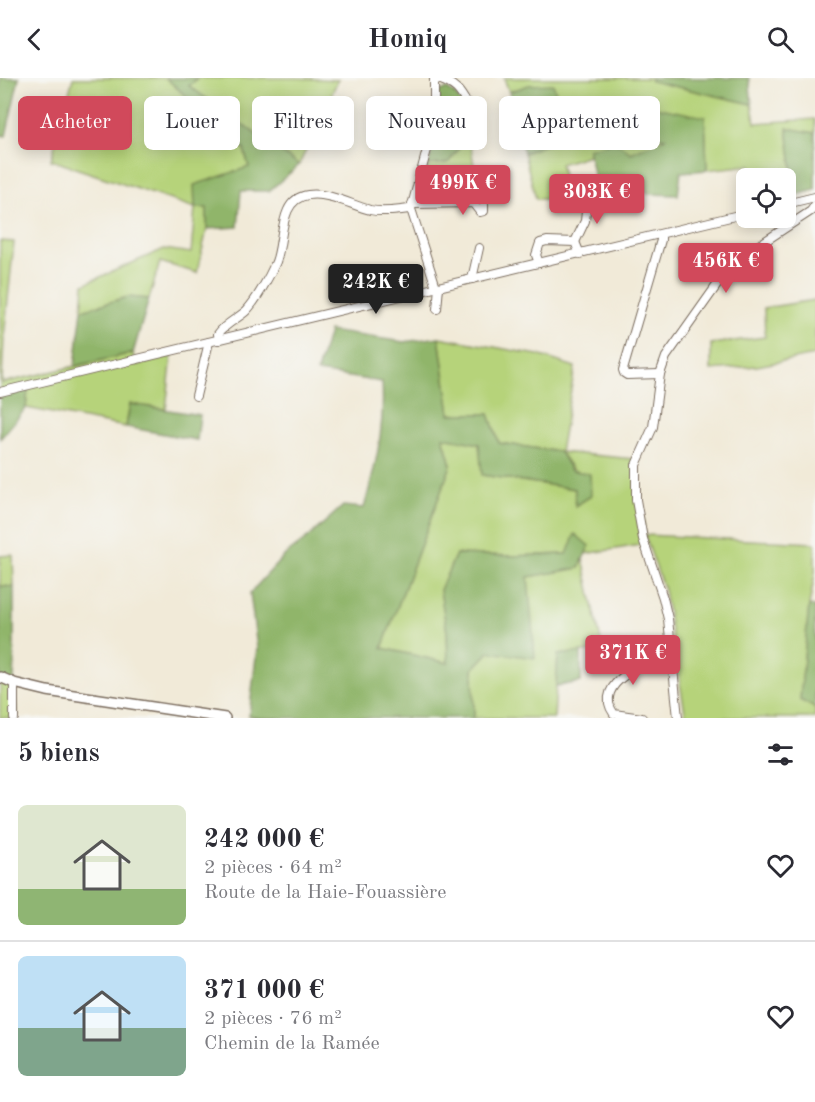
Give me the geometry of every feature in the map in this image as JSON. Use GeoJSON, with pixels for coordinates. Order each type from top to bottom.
{"type":"FeatureCollection","features":[{"type":"Feature","properties":{"kind":"main road"},"geometry":{"type":"LineString","coordinates":[[0,678],[14,684],[47,691],[225,718]]}},
{"type":"Feature","properties":{"kind":"street"},"geometry":{"type":"LineString","coordinates":[[437,309],[438,287],[412,207],[428,146],[434,110],[434,78],[449,82],[462,96]]}},
{"type":"Feature","properties":{"kind":"street"},"geometry":{"type":"LineString","coordinates":[[438,202],[464,181],[503,169]]}},
{"type":"Feature","properties":{"kind":"street"},"geometry":{"type":"LineString","coordinates":[[219,340],[218,334],[249,307],[275,265],[280,252],[283,221],[293,204],[306,195],[333,198],[372,211],[438,202],[473,203],[480,212],[484,211],[484,205]]}},
{"type":"Feature","properties":{"kind":"street"},"geometry":{"type":"LineString","coordinates":[[796,202],[815,197]]}},
{"type":"Feature","properties":{"kind":"street"},"geometry":{"type":"LineString","coordinates":[[580,254],[575,242],[585,221],[587,202]]}},
{"type":"Feature","properties":{"kind":"street"},"geometry":{"type":"LineString","coordinates":[[678,718],[668,619],[643,539],[636,500],[636,465],[653,426],[660,374],[666,357],[729,268],[747,253],[811,212],[815,206]]}},
{"type":"Feature","properties":{"kind":"street"},"geometry":{"type":"LineString","coordinates":[[0,392],[736,216]]}},
{"type":"Feature","properties":{"kind":"street"},"geometry":{"type":"LineString","coordinates":[[660,374],[627,375],[623,370],[661,235]]}},
{"type":"Feature","properties":{"kind":"street"},"geometry":{"type":"LineString","coordinates":[[539,263],[536,255],[540,243],[575,242]]}},
{"type":"Feature","properties":{"kind":"street"},"geometry":{"type":"LineString","coordinates":[[472,279],[479,248]]}},
{"type":"Feature","properties":{"kind":"street"},"geometry":{"type":"LineString","coordinates":[[196,396],[209,342]]}},
{"type":"Feature","properties":{"kind":"street"},"geometry":{"type":"LineString","coordinates":[[642,718],[614,714],[609,699],[613,686],[630,671],[670,654]]}},
{"type":"Feature","properties":{"kind":"street"},"geometry":{"type":"LineString","coordinates":[[14,684],[14,718]]}},
{"type":"Feature","properties":{"kind":"green space"},"geometry":{"type":"Polygon","coordinates":[[[0,78],[19,78],[6,136],[0,135],[0,78]]]}},
{"type":"Feature","properties":{"kind":"green space"},"geometry":{"type":"Polygon","coordinates":[[[73,78],[166,78],[186,96],[144,96],[144,150],[240,150],[240,145],[244,149],[249,167],[207,207],[207,229],[197,273],[160,262],[149,299],[128,297],[82,310],[84,284],[164,249],[191,253],[195,208],[51,160],[54,150],[132,150],[132,96],[68,96],[73,78]]]}},
{"type":"Feature","properties":{"kind":"green space"},"geometry":{"type":"Polygon","coordinates":[[[166,78],[198,78],[189,86],[203,96],[186,96],[166,78]]]}},
{"type":"Feature","properties":{"kind":"green space"},"geometry":{"type":"Polygon","coordinates":[[[198,78],[338,80],[331,96],[252,96],[252,131],[240,123],[240,96],[203,96],[189,86],[198,78]]]}},
{"type":"Feature","properties":{"kind":"green space"},"geometry":{"type":"Polygon","coordinates":[[[504,78],[651,78],[651,81],[752,104],[755,123],[815,119],[815,133],[787,129],[792,168],[751,168],[751,165],[707,170],[705,117],[660,141],[660,96],[539,96],[530,85],[509,92],[504,78]]]}},
{"type":"Feature","properties":{"kind":"green space"},"geometry":{"type":"Polygon","coordinates":[[[651,78],[749,78],[752,104],[651,81],[651,78]]]}},
{"type":"Feature","properties":{"kind":"green space"},"geometry":{"type":"Polygon","coordinates":[[[553,84],[557,96],[510,96],[509,92],[529,85],[553,84]]]}},
{"type":"Feature","properties":{"kind":"green space"},"geometry":{"type":"Polygon","coordinates":[[[447,89],[457,96],[439,96],[439,91],[447,89]]]}},
{"type":"Feature","properties":{"kind":"green space"},"geometry":{"type":"Polygon","coordinates":[[[660,108],[705,117],[707,170],[681,172],[678,195],[648,194],[641,185],[595,183],[588,150],[627,150],[631,153],[638,150],[660,150],[660,140],[665,138],[660,137],[660,108]]]}},
{"type":"Feature","properties":{"kind":"green space"},"geometry":{"type":"Polygon","coordinates":[[[240,123],[252,131],[252,150],[278,150],[299,165],[269,191],[241,191],[238,227],[207,229],[207,208],[195,208],[194,185],[249,167],[244,149],[240,145],[240,123]]]}},
{"type":"Feature","properties":{"kind":"green space"},"geometry":{"type":"Polygon","coordinates":[[[787,128],[815,133],[815,190],[796,195],[796,168],[792,168],[787,128]]]}},
{"type":"Feature","properties":{"kind":"green space"},"geometry":{"type":"Polygon","coordinates":[[[278,150],[306,150],[299,165],[278,150]]]}},
{"type":"Feature","properties":{"kind":"green space"},"geometry":{"type":"Polygon","coordinates":[[[432,150],[458,150],[448,163],[428,165],[432,150]]]}},
{"type":"Feature","properties":{"kind":"green space"},"geometry":{"type":"Polygon","coordinates":[[[458,150],[471,150],[475,172],[460,177],[442,192],[421,197],[428,165],[448,163],[458,150]]]}},
{"type":"Feature","properties":{"kind":"green space"},"geometry":{"type":"Polygon","coordinates":[[[532,150],[588,150],[589,155],[560,164],[565,184],[559,199],[536,199],[524,153],[532,150]]]}},
{"type":"Feature","properties":{"kind":"green space"},"geometry":{"type":"Polygon","coordinates":[[[599,150],[638,150],[631,153],[599,150]]]}},
{"type":"Feature","properties":{"kind":"green space"},"geometry":{"type":"Polygon","coordinates":[[[0,241],[14,242],[4,338],[2,383],[133,353],[137,365],[172,355],[166,409],[130,404],[126,427],[26,408],[28,390],[0,397],[0,241]]]}},
{"type":"Feature","properties":{"kind":"green space"},"geometry":{"type":"Polygon","coordinates":[[[128,297],[149,299],[133,353],[75,366],[82,310],[128,297]]]}},
{"type":"Feature","properties":{"kind":"green space"},"geometry":{"type":"Polygon","coordinates":[[[815,300],[815,355],[757,366],[711,370],[711,344],[765,337],[764,308],[815,300]]]}},
{"type":"Feature","properties":{"kind":"green space"},"geometry":{"type":"Polygon","coordinates":[[[329,331],[404,342],[439,337],[450,414],[489,414],[499,443],[560,452],[571,470],[590,474],[591,496],[575,506],[575,489],[482,475],[479,444],[443,437],[451,465],[382,648],[448,663],[447,632],[440,590],[456,554],[512,556],[567,554],[575,534],[589,546],[579,568],[528,577],[535,658],[489,652],[473,669],[474,718],[259,718],[249,716],[257,648],[250,593],[285,555],[343,506],[364,508],[376,461],[381,431],[382,382],[317,372],[329,331]]]}},
{"type":"Feature","properties":{"kind":"green space"},"geometry":{"type":"Polygon","coordinates":[[[439,337],[538,355],[575,367],[560,452],[499,443],[489,414],[450,414],[439,337]]]}},
{"type":"Feature","properties":{"kind":"green space"},"geometry":{"type":"Polygon","coordinates":[[[28,390],[26,408],[0,439],[0,397],[28,390]]]}},
{"type":"Feature","properties":{"kind":"green space"},"geometry":{"type":"Polygon","coordinates":[[[130,404],[200,415],[197,440],[126,427],[130,404]]]}},
{"type":"Feature","properties":{"kind":"green space"},"geometry":{"type":"Polygon","coordinates":[[[443,436],[479,443],[483,475],[575,489],[576,506],[591,495],[560,452],[634,459],[645,535],[815,543],[815,573],[809,606],[800,700],[815,708],[815,718],[686,718],[664,590],[645,536],[640,545],[585,554],[589,546],[567,554],[512,556],[456,554],[440,590],[447,632],[448,663],[382,648],[451,465],[443,436]]]}},
{"type":"Feature","properties":{"kind":"green space"},"geometry":{"type":"Polygon","coordinates":[[[13,555],[14,587],[0,586],[0,556],[13,555]]]}},
{"type":"Feature","properties":{"kind":"green space"},"geometry":{"type":"Polygon","coordinates":[[[583,559],[603,650],[558,655],[554,718],[474,718],[473,669],[489,652],[528,577],[579,568],[583,559]]]}},
{"type":"Feature","properties":{"kind":"green space"},"geometry":{"type":"Polygon","coordinates":[[[0,586],[14,587],[14,688],[0,682],[0,586]]]}},
{"type":"Feature","properties":{"kind":"green space"},"geometry":{"type":"Polygon","coordinates":[[[809,606],[815,607],[815,708],[800,700],[809,606]]]}},
{"type":"Feature","properties":{"kind":"green space"},"geometry":{"type":"Polygon","coordinates":[[[581,652],[581,682],[556,686],[558,655],[581,652]]]}},
{"type":"Feature","properties":{"kind":"green space"},"geometry":{"type":"Polygon","coordinates":[[[0,682],[14,688],[17,718],[0,718],[0,682]]]}}]}
